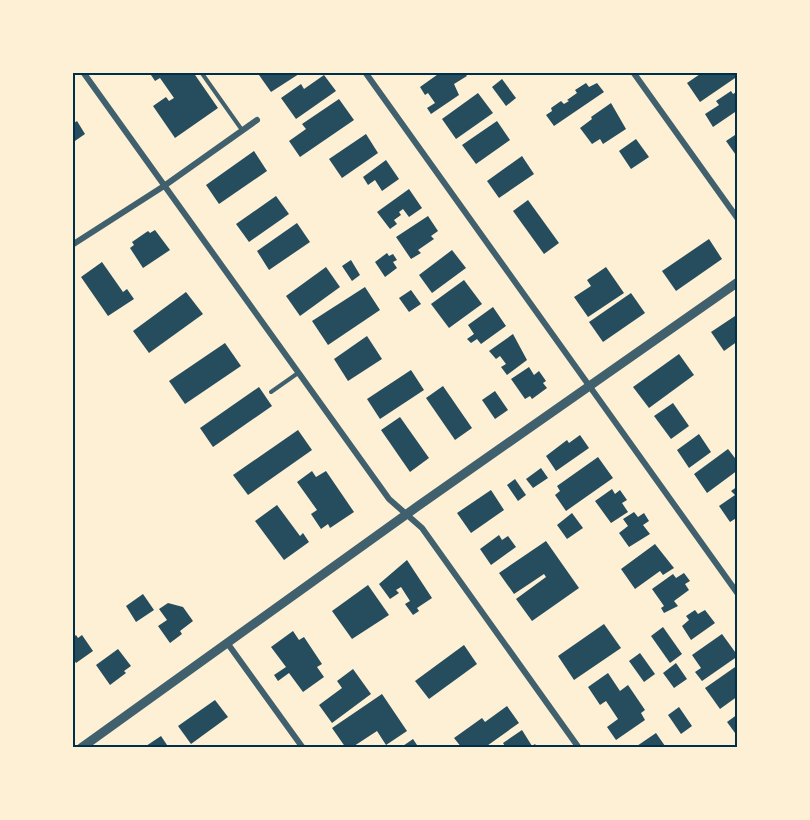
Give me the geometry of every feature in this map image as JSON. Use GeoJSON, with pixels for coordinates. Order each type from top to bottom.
{"type":"FeatureCollection","features":[{"type":"Feature","properties":{"kind":"street"},"geometry":{"type":"LineString","coordinates":[[83,72],[389,499],[422,528],[579,748]]}},
{"type":"Feature","properties":{"kind":"street"},"geometry":{"type":"LineString","coordinates":[[365,72],[738,594]]}},
{"type":"Feature","properties":{"kind":"street"},"geometry":{"type":"LineString","coordinates":[[633,72],[738,219]]}},
{"type":"Feature","properties":{"kind":"street"},"geometry":{"type":"LineString","coordinates":[[72,245],[164,186],[257,120]]}},
{"type":"Feature","properties":{"kind":"street"},"geometry":{"type":"LineString","coordinates":[[81,748],[406,515],[738,282]]}},
{"type":"Feature","properties":{"kind":"street"},"geometry":{"type":"LineString","coordinates":[[228,644],[303,748]]}},
{"type":"Feature","properties":{"kind":"lane"},"geometry":{"type":"LineString","coordinates":[[201,72],[242,130]]}},
{"type":"Feature","properties":{"kind":"lane"},"geometry":{"type":"LineString","coordinates":[[271,392],[298,373]]}},
{"type":"Feature","properties":{"kind":"building"},"geometry":{"type":"Polygon","coordinates":[[[149,72],[193,72],[218,108],[175,138],[153,106],[166,97],[169,101],[174,98],[160,78],[155,81],[149,72]]]}},
{"type":"Feature","properties":{"kind":"building"},"geometry":{"type":"Polygon","coordinates":[[[264,72],[302,72],[271,92],[259,75],[264,72]]]}},
{"type":"Feature","properties":{"kind":"building"},"geometry":{"type":"Polygon","coordinates":[[[441,72],[447,75],[451,72],[464,72],[467,76],[454,84],[459,95],[431,114],[427,108],[435,103],[428,93],[425,95],[420,87],[441,72]]]}},
{"type":"Feature","properties":{"kind":"building"},"geometry":{"type":"Polygon","coordinates":[[[703,72],[738,72],[738,76],[700,102],[687,83],[703,72]]]}},
{"type":"Feature","properties":{"kind":"building"},"geometry":{"type":"Polygon","coordinates":[[[324,75],[336,91],[296,119],[281,98],[301,84],[304,89],[324,75]]]}},
{"type":"Feature","properties":{"kind":"building"},"geometry":{"type":"Polygon","coordinates":[[[502,79],[516,98],[506,106],[492,87],[502,79]]]}},
{"type":"Feature","properties":{"kind":"building"},"geometry":{"type":"Polygon","coordinates":[[[586,83],[589,87],[597,83],[604,92],[554,126],[546,115],[552,111],[551,108],[561,101],[564,104],[569,101],[567,100],[577,93],[575,90],[586,83]]]}},
{"type":"Feature","properties":{"kind":"building"},"geometry":{"type":"Polygon","coordinates":[[[731,91],[733,94],[738,91],[738,110],[713,127],[705,114],[719,105],[716,101],[731,91]]]}},
{"type":"Feature","properties":{"kind":"building"},"geometry":{"type":"Polygon","coordinates":[[[478,93],[493,113],[456,139],[442,119],[478,93]]]}},
{"type":"Feature","properties":{"kind":"building"},"geometry":{"type":"Polygon","coordinates":[[[339,99],[354,120],[300,157],[289,141],[306,129],[302,124],[339,99]]]}},
{"type":"Feature","properties":{"kind":"building"},"geometry":{"type":"Polygon","coordinates":[[[611,103],[626,129],[603,144],[600,139],[592,144],[580,128],[611,103]]]}},
{"type":"Feature","properties":{"kind":"building"},"geometry":{"type":"Polygon","coordinates":[[[72,120],[74,123],[77,121],[85,134],[72,143],[72,120]]]}},
{"type":"Feature","properties":{"kind":"building"},"geometry":{"type":"Polygon","coordinates":[[[497,121],[510,140],[476,164],[462,145],[497,121]]]}},
{"type":"Feature","properties":{"kind":"building"},"geometry":{"type":"Polygon","coordinates":[[[738,133],[738,158],[726,141],[738,133]]]}},
{"type":"Feature","properties":{"kind":"building"},"geometry":{"type":"Polygon","coordinates":[[[366,134],[378,153],[342,178],[329,159],[366,134]]]}},
{"type":"Feature","properties":{"kind":"building"},"geometry":{"type":"Polygon","coordinates":[[[636,139],[649,157],[631,169],[619,151],[636,139]]]}},
{"type":"Feature","properties":{"kind":"building"},"geometry":{"type":"Polygon","coordinates":[[[254,151],[267,171],[219,204],[206,185],[254,151]]]}},
{"type":"Feature","properties":{"kind":"building"},"geometry":{"type":"Polygon","coordinates":[[[522,156],[534,174],[499,198],[487,181],[522,156]]]}},
{"type":"Feature","properties":{"kind":"building"},"geometry":{"type":"Polygon","coordinates":[[[386,160],[399,179],[382,191],[375,180],[368,185],[363,177],[386,160]]]}},
{"type":"Feature","properties":{"kind":"building"},"geometry":{"type":"Polygon","coordinates":[[[409,189],[422,208],[409,217],[403,209],[399,212],[401,215],[394,220],[397,224],[390,229],[377,212],[409,189]]]}},
{"type":"Feature","properties":{"kind":"building"},"geometry":{"type":"Polygon","coordinates":[[[276,196],[289,214],[249,242],[236,224],[276,196]]]}},
{"type":"Feature","properties":{"kind":"building"},"geometry":{"type":"Polygon","coordinates":[[[528,200],[559,243],[544,254],[513,211],[528,200]]]}},
{"type":"Feature","properties":{"kind":"building"},"geometry":{"type":"Polygon","coordinates":[[[428,216],[438,231],[431,236],[434,239],[418,250],[421,253],[411,259],[396,237],[428,216]]]}},
{"type":"Feature","properties":{"kind":"building"},"geometry":{"type":"Polygon","coordinates":[[[297,223],[310,242],[269,270],[257,251],[297,223]]]}},
{"type":"Feature","properties":{"kind":"building"},"geometry":{"type":"Polygon","coordinates":[[[155,230],[170,250],[143,268],[130,248],[134,245],[132,242],[148,231],[150,233],[155,230]]]}},
{"type":"Feature","properties":{"kind":"building"},"geometry":{"type":"Polygon","coordinates":[[[709,239],[722,259],[676,291],[662,271],[709,239]]]}},
{"type":"Feature","properties":{"kind":"building"},"geometry":{"type":"Polygon","coordinates":[[[452,250],[466,268],[432,293],[419,275],[452,250]]]}},
{"type":"Feature","properties":{"kind":"building"},"geometry":{"type":"Polygon","coordinates":[[[387,253],[389,256],[393,254],[397,260],[393,262],[397,268],[385,277],[375,262],[387,253]]]}},
{"type":"Feature","properties":{"kind":"building"},"geometry":{"type":"Polygon","coordinates":[[[351,260],[360,275],[352,281],[342,266],[351,260]]]}},
{"type":"Feature","properties":{"kind":"building"},"geometry":{"type":"Polygon","coordinates":[[[102,262],[123,292],[127,289],[134,299],[108,316],[81,277],[102,262]]]}},
{"type":"Feature","properties":{"kind":"building"},"geometry":{"type":"Polygon","coordinates":[[[326,267],[340,287],[300,316],[286,296],[326,267]]]}},
{"type":"Feature","properties":{"kind":"building"},"geometry":{"type":"Polygon","coordinates":[[[606,267],[624,293],[588,317],[574,297],[591,286],[587,280],[606,267]]]}},
{"type":"Feature","properties":{"kind":"building"},"geometry":{"type":"Polygon","coordinates":[[[464,280],[482,304],[449,328],[431,304],[464,280]]]}},
{"type":"Feature","properties":{"kind":"building"},"geometry":{"type":"Polygon","coordinates":[[[365,287],[380,310],[328,345],[312,321],[365,287]]]}},
{"type":"Feature","properties":{"kind":"building"},"geometry":{"type":"Polygon","coordinates":[[[411,290],[421,304],[409,312],[399,298],[411,290]]]}},
{"type":"Feature","properties":{"kind":"building"},"geometry":{"type":"Polygon","coordinates":[[[186,292],[203,314],[149,353],[133,331],[186,292]]]}},
{"type":"Feature","properties":{"kind":"building"},"geometry":{"type":"Polygon","coordinates":[[[631,293],[645,313],[603,342],[589,322],[631,293]]]}},
{"type":"Feature","properties":{"kind":"building"},"geometry":{"type":"Polygon","coordinates":[[[493,307],[506,326],[481,344],[477,339],[471,343],[467,339],[474,334],[468,325],[493,307]]]}},
{"type":"Feature","properties":{"kind":"building"},"geometry":{"type":"Polygon","coordinates":[[[738,314],[738,341],[724,351],[711,332],[738,314]]]}},
{"type":"Feature","properties":{"kind":"building"},"geometry":{"type":"Polygon","coordinates":[[[513,334],[527,360],[507,375],[501,367],[506,364],[500,356],[496,359],[489,351],[513,334]]]}},
{"type":"Feature","properties":{"kind":"building"},"geometry":{"type":"Polygon","coordinates":[[[367,336],[382,359],[348,381],[334,359],[367,336]]]}},
{"type":"Feature","properties":{"kind":"building"},"geometry":{"type":"Polygon","coordinates":[[[225,343],[241,366],[185,404],[169,381],[225,343]]]}},
{"type":"Feature","properties":{"kind":"building"},"geometry":{"type":"Polygon","coordinates":[[[679,354],[694,375],[649,408],[633,387],[679,354]]]}},
{"type":"Feature","properties":{"kind":"building"},"geometry":{"type":"Polygon","coordinates":[[[529,367],[534,375],[539,371],[546,381],[543,383],[547,388],[532,399],[530,396],[525,399],[511,379],[529,367]]]}},
{"type":"Feature","properties":{"kind":"building"},"geometry":{"type":"Polygon","coordinates":[[[411,370],[424,390],[380,419],[367,399],[411,370]]]}},
{"type":"Feature","properties":{"kind":"building"},"geometry":{"type":"Polygon","coordinates":[[[443,386],[472,428],[455,440],[426,398],[443,386]]]}},
{"type":"Feature","properties":{"kind":"building"},"geometry":{"type":"Polygon","coordinates":[[[259,387],[272,406],[213,447],[200,428],[259,387]]]}},
{"type":"Feature","properties":{"kind":"building"},"geometry":{"type":"Polygon","coordinates":[[[495,391],[508,410],[495,419],[482,400],[495,391]]]}},
{"type":"Feature","properties":{"kind":"building"},"geometry":{"type":"Polygon","coordinates":[[[673,403],[689,426],[671,439],[654,416],[673,403]]]}},
{"type":"Feature","properties":{"kind":"building"},"geometry":{"type":"Polygon","coordinates":[[[400,417],[429,458],[410,472],[381,430],[400,417]]]}},
{"type":"Feature","properties":{"kind":"building"},"geometry":{"type":"Polygon","coordinates":[[[298,430],[312,450],[248,495],[233,475],[298,430]]]}},
{"type":"Feature","properties":{"kind":"building"},"geometry":{"type":"Polygon","coordinates":[[[699,434],[711,452],[689,468],[677,450],[699,434]]]}},
{"type":"Feature","properties":{"kind":"building"},"geometry":{"type":"Polygon","coordinates":[[[580,435],[589,448],[556,471],[546,456],[567,440],[569,443],[580,435]]]}},
{"type":"Feature","properties":{"kind":"building"},"geometry":{"type":"Polygon","coordinates":[[[728,449],[738,462],[738,470],[707,493],[694,474],[728,449]]]}},
{"type":"Feature","properties":{"kind":"building"},"geometry":{"type":"Polygon","coordinates":[[[598,457],[613,478],[566,511],[555,495],[560,491],[557,486],[598,457]]]}},
{"type":"Feature","properties":{"kind":"building"},"geometry":{"type":"Polygon","coordinates":[[[541,468],[548,478],[533,488],[526,479],[541,468]]]}},
{"type":"Feature","properties":{"kind":"building"},"geometry":{"type":"Polygon","coordinates":[[[312,471],[316,477],[326,471],[354,512],[330,528],[328,524],[321,529],[311,514],[317,510],[297,482],[312,471]]]}},
{"type":"Feature","properties":{"kind":"building"},"geometry":{"type":"Polygon","coordinates":[[[515,479],[526,495],[518,501],[507,485],[515,479]]]}},
{"type":"Feature","properties":{"kind":"building"},"geometry":{"type":"Polygon","coordinates":[[[738,486],[738,517],[730,522],[719,506],[735,495],[731,491],[738,486]]]}},
{"type":"Feature","properties":{"kind":"building"},"geometry":{"type":"Polygon","coordinates":[[[612,489],[615,494],[620,490],[627,500],[622,503],[628,512],[611,523],[595,501],[612,489]]]}},
{"type":"Feature","properties":{"kind":"building"},"geometry":{"type":"Polygon","coordinates":[[[491,490],[504,510],[471,533],[457,513],[491,490]]]}},
{"type":"Feature","properties":{"kind":"building"},"geometry":{"type":"Polygon","coordinates":[[[277,505],[300,536],[303,533],[309,542],[284,560],[255,521],[277,505]]]}},
{"type":"Feature","properties":{"kind":"building"},"geometry":{"type":"Polygon","coordinates":[[[634,512],[638,517],[644,513],[649,521],[643,525],[650,534],[629,547],[619,533],[628,526],[623,519],[634,512]]]}},
{"type":"Feature","properties":{"kind":"building"},"geometry":{"type":"Polygon","coordinates":[[[572,513],[583,528],[567,539],[557,525],[572,513]]]}},
{"type":"Feature","properties":{"kind":"building"},"geometry":{"type":"Polygon","coordinates":[[[499,535],[502,540],[508,536],[516,547],[491,565],[480,549],[499,535]]]}},
{"type":"Feature","properties":{"kind":"building"},"geometry":{"type":"Polygon","coordinates":[[[546,541],[579,588],[532,621],[516,599],[546,577],[544,574],[514,594],[499,573],[546,541]]]}},
{"type":"Feature","properties":{"kind":"building"},"geometry":{"type":"Polygon","coordinates":[[[655,544],[674,568],[663,575],[660,571],[635,589],[621,569],[655,544]]]}},
{"type":"Feature","properties":{"kind":"building"},"geometry":{"type":"Polygon","coordinates":[[[407,560],[432,598],[417,608],[419,611],[413,615],[405,604],[410,601],[401,587],[396,590],[399,593],[390,599],[379,584],[407,560]]]}},
{"type":"Feature","properties":{"kind":"building"},"geometry":{"type":"Polygon","coordinates":[[[684,573],[690,581],[685,584],[689,590],[674,601],[678,606],[664,613],[661,608],[664,606],[652,589],[673,574],[676,578],[684,573]]]}},
{"type":"Feature","properties":{"kind":"building"},"geometry":{"type":"Polygon","coordinates":[[[368,585],[389,615],[352,639],[332,611],[368,585]]]}},
{"type":"Feature","properties":{"kind":"building"},"geometry":{"type":"Polygon","coordinates":[[[143,594],[154,610],[136,622],[126,606],[143,594]]]}},
{"type":"Feature","properties":{"kind":"building"},"geometry":{"type":"Polygon","coordinates":[[[168,603],[183,607],[193,621],[170,643],[158,626],[167,620],[159,609],[168,603]]]}},
{"type":"Feature","properties":{"kind":"building"},"geometry":{"type":"Polygon","coordinates":[[[695,610],[698,614],[705,610],[715,623],[691,640],[682,626],[689,620],[686,616],[695,610]]]}},
{"type":"Feature","properties":{"kind":"building"},"geometry":{"type":"Polygon","coordinates":[[[604,624],[621,648],[574,680],[558,656],[604,624]]]}},
{"type":"Feature","properties":{"kind":"building"},"geometry":{"type":"Polygon","coordinates":[[[663,627],[682,654],[670,663],[651,636],[663,627]]]}},
{"type":"Feature","properties":{"kind":"building"},"geometry":{"type":"Polygon","coordinates":[[[293,631],[299,640],[304,637],[322,664],[317,667],[324,677],[303,692],[289,673],[278,681],[274,675],[286,667],[271,647],[293,631]]]}},
{"type":"Feature","properties":{"kind":"building"},"geometry":{"type":"Polygon","coordinates":[[[722,634],[738,656],[702,681],[695,672],[701,668],[692,655],[722,634]]]}},
{"type":"Feature","properties":{"kind":"building"},"geometry":{"type":"Polygon","coordinates":[[[76,635],[78,638],[82,635],[93,651],[76,663],[72,657],[72,638],[76,635]]]}},
{"type":"Feature","properties":{"kind":"building"},"geometry":{"type":"Polygon","coordinates":[[[464,645],[477,664],[429,699],[415,681],[464,645]]]}},
{"type":"Feature","properties":{"kind":"building"},"geometry":{"type":"Polygon","coordinates":[[[118,649],[131,666],[124,671],[126,673],[110,685],[96,665],[118,649]]]}},
{"type":"Feature","properties":{"kind":"building"},"geometry":{"type":"Polygon","coordinates":[[[640,653],[655,674],[644,682],[629,661],[640,653]]]}},
{"type":"Feature","properties":{"kind":"building"},"geometry":{"type":"Polygon","coordinates":[[[676,663],[687,679],[674,688],[663,673],[676,663]]]}},
{"type":"Feature","properties":{"kind":"building"},"geometry":{"type":"Polygon","coordinates":[[[738,665],[738,696],[720,709],[705,688],[738,665]]]}},
{"type":"Feature","properties":{"kind":"building"},"geometry":{"type":"Polygon","coordinates":[[[353,669],[371,694],[332,723],[319,705],[342,688],[337,681],[353,669]]]}},
{"type":"Feature","properties":{"kind":"building"},"geometry":{"type":"Polygon","coordinates":[[[608,673],[620,691],[628,685],[645,710],[641,713],[645,720],[616,740],[607,727],[618,719],[606,701],[600,705],[588,687],[608,673]]]}},
{"type":"Feature","properties":{"kind":"building"},"geometry":{"type":"Polygon","coordinates":[[[382,694],[407,731],[386,745],[377,731],[351,748],[346,748],[332,728],[382,694]]]}},
{"type":"Feature","properties":{"kind":"building"},"geometry":{"type":"Polygon","coordinates":[[[215,700],[228,717],[191,744],[178,726],[215,700]]]}},
{"type":"Feature","properties":{"kind":"building"},"geometry":{"type":"Polygon","coordinates":[[[507,706],[519,723],[484,748],[462,748],[454,738],[482,718],[485,722],[507,706]]]}},
{"type":"Feature","properties":{"kind":"building"},"geometry":{"type":"Polygon","coordinates":[[[679,707],[692,726],[681,734],[668,715],[679,707]]]}},
{"type":"Feature","properties":{"kind":"building"},"geometry":{"type":"Polygon","coordinates":[[[738,714],[738,737],[727,722],[738,714]]]}},
{"type":"Feature","properties":{"kind":"building"},"geometry":{"type":"Polygon","coordinates":[[[522,730],[532,746],[535,744],[538,748],[506,748],[503,743],[522,730]]]}},
{"type":"Feature","properties":{"kind":"building"},"geometry":{"type":"Polygon","coordinates":[[[656,733],[665,746],[663,748],[634,748],[656,733]]]}},
{"type":"Feature","properties":{"kind":"building"},"geometry":{"type":"Polygon","coordinates":[[[161,736],[169,748],[143,748],[161,736]]]}},
{"type":"Feature","properties":{"kind":"building"},"geometry":{"type":"Polygon","coordinates":[[[413,739],[419,748],[400,748],[413,739]]]}}]}
